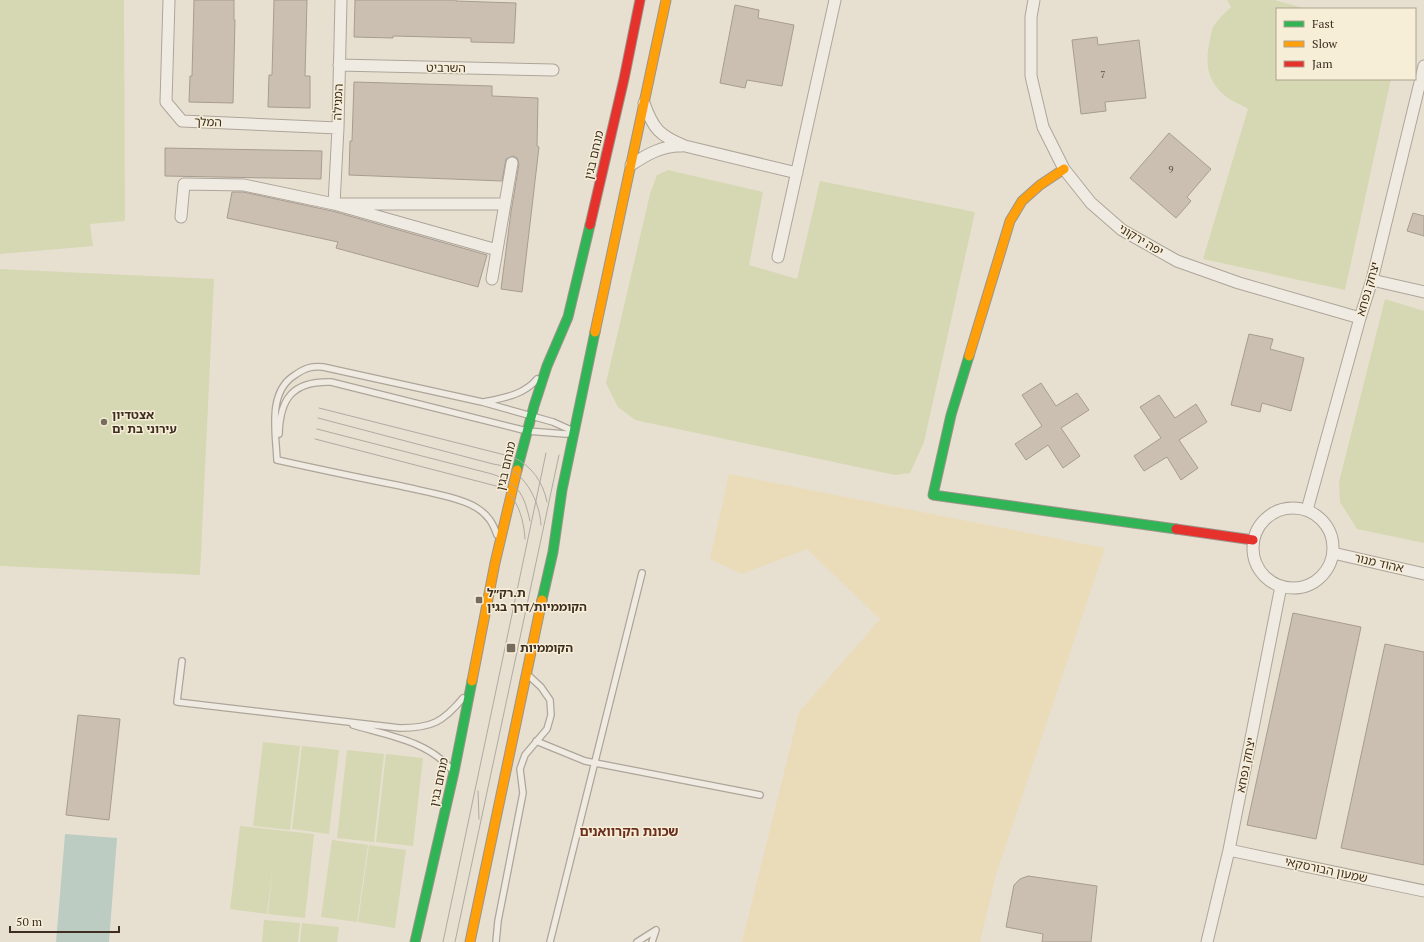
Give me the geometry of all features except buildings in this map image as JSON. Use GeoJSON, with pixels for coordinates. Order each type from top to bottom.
{"type":"FeatureCollection","features":[{"type":"Feature","properties":{"kind":"street","name":"המלך"},"geometry":{"type":"LineString","coordinates":[[169,0],[166,102],[182,121],[338,128]]}},
{"type":"Feature","properties":{"kind":"street","name":"המגילה"},"geometry":{"type":"LineString","coordinates":[[334,204],[338,128],[341,0]]}},
{"type":"Feature","properties":{"kind":"street","name":"מנחם בגין"},"geometry":{"type":"LineString","coordinates":[[416,942],[454,772],[500,543],[519,460],[547,366],[568,317],[624,79],[640,0]]}},
{"type":"Feature","properties":{"kind":"street"},"geometry":{"type":"LineString","coordinates":[[471,942],[526,673],[553,552],[562,490],[666,0]]}},
{"type":"Feature","properties":{"kind":"street"},"geometry":{"type":"LineString","coordinates":[[778,257],[835,0]]}},
{"type":"Feature","properties":{"kind":"street","name":"יפה ירקוני"},"geometry":{"type":"LineString","coordinates":[[1034,0],[1030,17],[1031,76],[1043,126],[1064,169],[1091,203],[1122,230],[1177,261],[1239,283],[1360,318]]}},
{"type":"Feature","properties":{"kind":"street","name":"השרביט"},"geometry":{"type":"LineString","coordinates":[[339,65],[553,70]]}},
{"type":"Feature","properties":{"kind":"street","name":"יצחק נפחא"},"geometry":{"type":"LineString","coordinates":[[1307,510],[1360,318],[1372,280],[1424,66]]}},
{"type":"Feature","properties":{"kind":"street"},"geometry":{"type":"LineString","coordinates":[[644,102],[652,122],[657,129],[670,140],[685,146],[797,173]]}},
{"type":"Feature","properties":{"kind":"street"},"geometry":{"type":"LineString","coordinates":[[631,165],[646,155],[660,149],[674,145],[685,146]]}},
{"type":"Feature","properties":{"kind":"street"},"geometry":{"type":"LineString","coordinates":[[492,279],[512,164]]}},
{"type":"Feature","properties":{"kind":"street"},"geometry":{"type":"LineString","coordinates":[[1064,169],[1040,185],[1022,201],[1010,221],[951,415],[933,495],[1253,540]]}},
{"type":"Feature","properties":{"kind":"street"},"geometry":{"type":"LineString","coordinates":[[181,217],[184,184],[244,185],[334,204],[497,250]]}},
{"type":"Feature","properties":{"kind":"street"},"geometry":{"type":"LineString","coordinates":[[334,204],[504,204]]}},
{"type":"Feature","properties":{"kind":"street"},"geometry":{"type":"LineString","coordinates":[[1372,280],[1424,292]]}},
{"type":"Feature","properties":{"kind":"street"},"geometry":{"type":"LineString","coordinates":[[1294,507],[1307,510],[1321,518],[1329,530],[1333,543],[1333,553],[1329,566],[1320,578],[1308,585],[1295,588],[1281,586],[1266,578],[1257,567],[1253,554],[1253,540],[1258,527],[1267,516],[1280,510],[1294,507]]}},
{"type":"Feature","properties":{"kind":"street","name":"אהוד מנור"},"geometry":{"type":"LineString","coordinates":[[1333,553],[1424,574]]}},
{"type":"Feature","properties":{"kind":"street","name":"יצחק נפחא"},"geometry":{"type":"LineString","coordinates":[[1207,942],[1229,850],[1281,586]]}},
{"type":"Feature","properties":{"kind":"street","name":"שמעון הבורסקאי"},"geometry":{"type":"LineString","coordinates":[[1229,850],[1424,891]]}},
{"type":"Feature","properties":{"kind":"lane"},"geometry":{"type":"LineString","coordinates":[[482,402],[517,394],[536,381],[547,366]]}},
{"type":"Feature","properties":{"kind":"lane"},"geometry":{"type":"LineString","coordinates":[[277,460],[275,428],[279,393],[290,378],[307,367],[324,367],[482,402],[559,424],[575,432]]}},
{"type":"Feature","properties":{"kind":"lane"},"geometry":{"type":"LineString","coordinates":[[277,460],[281,415],[286,402],[293,391],[300,386],[318,382],[331,382],[527,431],[566,434],[575,432]]}},
{"type":"Feature","properties":{"kind":"lane"},"geometry":{"type":"LineString","coordinates":[[277,460],[422,491],[476,507],[491,520],[500,543]]}},
{"type":"Feature","properties":{"kind":"lane"},"geometry":{"type":"LineString","coordinates":[[550,942],[642,573]]}},
{"type":"Feature","properties":{"kind":"lane"},"geometry":{"type":"LineString","coordinates":[[182,661],[177,702],[400,728],[414,728],[429,725],[444,717],[471,689]]}},
{"type":"Feature","properties":{"kind":"lane"},"geometry":{"type":"LineString","coordinates":[[496,942],[498,921],[523,793],[520,769],[525,755],[547,729],[551,715],[550,700],[541,687],[526,673]]}},
{"type":"Feature","properties":{"kind":"lane"},"geometry":{"type":"LineString","coordinates":[[332,719],[380,733],[429,750],[442,759],[454,772]]}},
{"type":"Feature","properties":{"kind":"lane"},"geometry":{"type":"LineString","coordinates":[[536,741],[585,761],[760,795]]}},
{"type":"Feature","properties":{"kind":"lane"},"geometry":{"type":"LineString","coordinates":[[637,942],[656,930],[652,942]]}},
{"type":"Feature","properties":{"kind":"green space"},"geometry":{"type":"Polygon","coordinates":[[[0,0],[124,0],[125,221],[90,224],[93,246],[0,254],[0,0]]]}},
{"type":"Feature","properties":{"kind":"green space"},"geometry":{"type":"Polygon","coordinates":[[[1227,0],[1274,0],[1303,8],[1276,8],[1276,80],[1391,80],[1345,290],[1203,259],[1248,109],[1230,99],[1219,90],[1211,78],[1208,66],[1207,59],[1212,29],[1217,21],[1231,7],[1227,0]]]}},
{"type":"Feature","properties":{"kind":"green space"},"geometry":{"type":"Polygon","coordinates":[[[668,170],[763,192],[749,265],[797,279],[820,181],[975,212],[924,442],[910,473],[895,475],[635,420],[618,407],[606,383],[650,194],[657,175],[668,170]]]}},
{"type":"Feature","properties":{"kind":"green space","name":"אצטדיון עירוני בת ים"},"geometry":{"type":"Polygon","coordinates":[[[0,269],[214,279],[200,575],[0,566],[0,269]]]}},
{"type":"Feature","properties":{"kind":"green space"},"geometry":{"type":"Polygon","coordinates":[[[1385,299],[1424,311],[1424,543],[1357,529],[1340,502],[1339,482],[1385,299]]]}},
{"type":"Feature","properties":{"kind":"green space"},"geometry":{"type":"Polygon","coordinates":[[[263,742],[300,746],[290,830],[253,826],[263,742]]]}},
{"type":"Feature","properties":{"kind":"green space"},"geometry":{"type":"Polygon","coordinates":[[[302,746],[339,750],[329,834],[292,829],[302,746]]]}},
{"type":"Feature","properties":{"kind":"green space"},"geometry":{"type":"Polygon","coordinates":[[[347,750],[384,754],[374,842],[337,838],[347,750]]]}},
{"type":"Feature","properties":{"kind":"green space"},"geometry":{"type":"Polygon","coordinates":[[[386,754],[423,758],[413,846],[376,842],[386,754]]]}},
{"type":"Feature","properties":{"kind":"green space"},"geometry":{"type":"Polygon","coordinates":[[[240,826],[314,834],[305,918],[268,914],[273,862],[267,914],[230,909],[240,826]]]}},
{"type":"Feature","properties":{"kind":"green space"},"geometry":{"type":"Polygon","coordinates":[[[332,840],[368,845],[357,922],[321,917],[332,840]]]}},
{"type":"Feature","properties":{"kind":"green space"},"geometry":{"type":"Polygon","coordinates":[[[369,845],[406,850],[395,928],[358,922],[369,845]]]}},
{"type":"Feature","properties":{"kind":"green space"},"geometry":{"type":"Polygon","coordinates":[[[264,920],[300,923],[298,942],[262,942],[264,920]]]}},
{"type":"Feature","properties":{"kind":"green space"},"geometry":{"type":"Polygon","coordinates":[[[302,923],[339,927],[337,942],[300,942],[302,923]]]}},
{"type":"Feature","properties":{"kind":"sand"},"geometry":{"type":"Polygon","coordinates":[[[729,474],[1105,548],[996,875],[980,942],[742,942],[799,712],[880,619],[807,549],[742,574],[710,559],[729,474]]]}},
{"type":"Feature","properties":{"kind":"shaded area"},"geometry":{"type":"Polygon","coordinates":[[[65,834],[117,838],[109,942],[56,942],[65,834]]]}},
{"type":"Feature","properties":{"kind":"tram line"},"geometry":{"type":"LineString","coordinates":[[319,408],[513,457],[526,465],[536,475],[543,488],[547,502]]}},
{"type":"Feature","properties":{"kind":"tram line"},"geometry":{"type":"LineString","coordinates":[[318,418],[508,468],[517,474],[528,486],[536,501],[541,525]]}},
{"type":"Feature","properties":{"kind":"tram line"},"geometry":{"type":"LineString","coordinates":[[317,429],[492,474],[508,481],[519,491],[530,521]]}},
{"type":"Feature","properties":{"kind":"tram line"},"geometry":{"type":"LineString","coordinates":[[315,439],[500,487],[506,491],[516,503],[521,517],[525,539]]}},
{"type":"Feature","properties":{"kind":"tram line"},"geometry":{"type":"LineString","coordinates":[[443,942],[546,453]]}},
{"type":"Feature","properties":{"kind":"tram line"},"geometry":{"type":"LineString","coordinates":[[455,942],[559,455]]}},
{"type":"Feature","properties":{"kind":"tram line"},"geometry":{"type":"LineString","coordinates":[[478,791],[479,819]]}},
{"type":"Feature","properties":{"kind":"traffic: fast"},"geometry":{"type":"LineString","coordinates":[[517,470],[534,406],[547,366],[568,317],[590,225]]}},
{"type":"Feature","properties":{"kind":"traffic: fast"},"geometry":{"type":"LineString","coordinates":[[542,600],[553,552],[562,490],[595,332]]}},
{"type":"Feature","properties":{"kind":"traffic: fast"},"geometry":{"type":"LineString","coordinates":[[969,356],[951,415],[933,495],[1176,529]]}},
{"type":"Feature","properties":{"kind":"traffic: fast"},"geometry":{"type":"LineString","coordinates":[[415,942],[454,772],[472,681]]}},
{"type":"Feature","properties":{"kind":"traffic: slow"},"geometry":{"type":"LineString","coordinates":[[595,332],[666,0]]}},
{"type":"Feature","properties":{"kind":"traffic: slow"},"geometry":{"type":"LineString","coordinates":[[969,356],[1010,221],[1022,201],[1040,185],[1064,169]]}},
{"type":"Feature","properties":{"kind":"traffic: slow"},"geometry":{"type":"LineString","coordinates":[[472,681],[495,563],[517,470]]}},
{"type":"Feature","properties":{"kind":"traffic: slow"},"geometry":{"type":"LineString","coordinates":[[470,942],[542,600]]}},
{"type":"Feature","properties":{"kind":"traffic: jam"},"geometry":{"type":"LineString","coordinates":[[590,225],[624,79],[640,0]]}},
{"type":"Feature","properties":{"kind":"traffic: jam"},"geometry":{"type":"LineString","coordinates":[[1176,529],[1253,540]]}},
{"type":"Feature","properties":{"kind":"place","name":"אצטדיון עירוני בת ים"},"geometry":{"type":"Point","coordinates":[104,422]}},
{"type":"Feature","properties":{"kind":"place","name":"ת.רק״ל הקוממיות/דרך בגין"},"geometry":{"type":"Point","coordinates":[479,600]}},
{"type":"Feature","properties":{"kind":"place","name":"הקוממיות"},"geometry":{"type":"Point","coordinates":[511,648]}},
{"type":"Feature","properties":{"kind":"district","name":"שכונת הקרוואנים"},"geometry":{"type":"Point","coordinates":[629,831]}}]}
